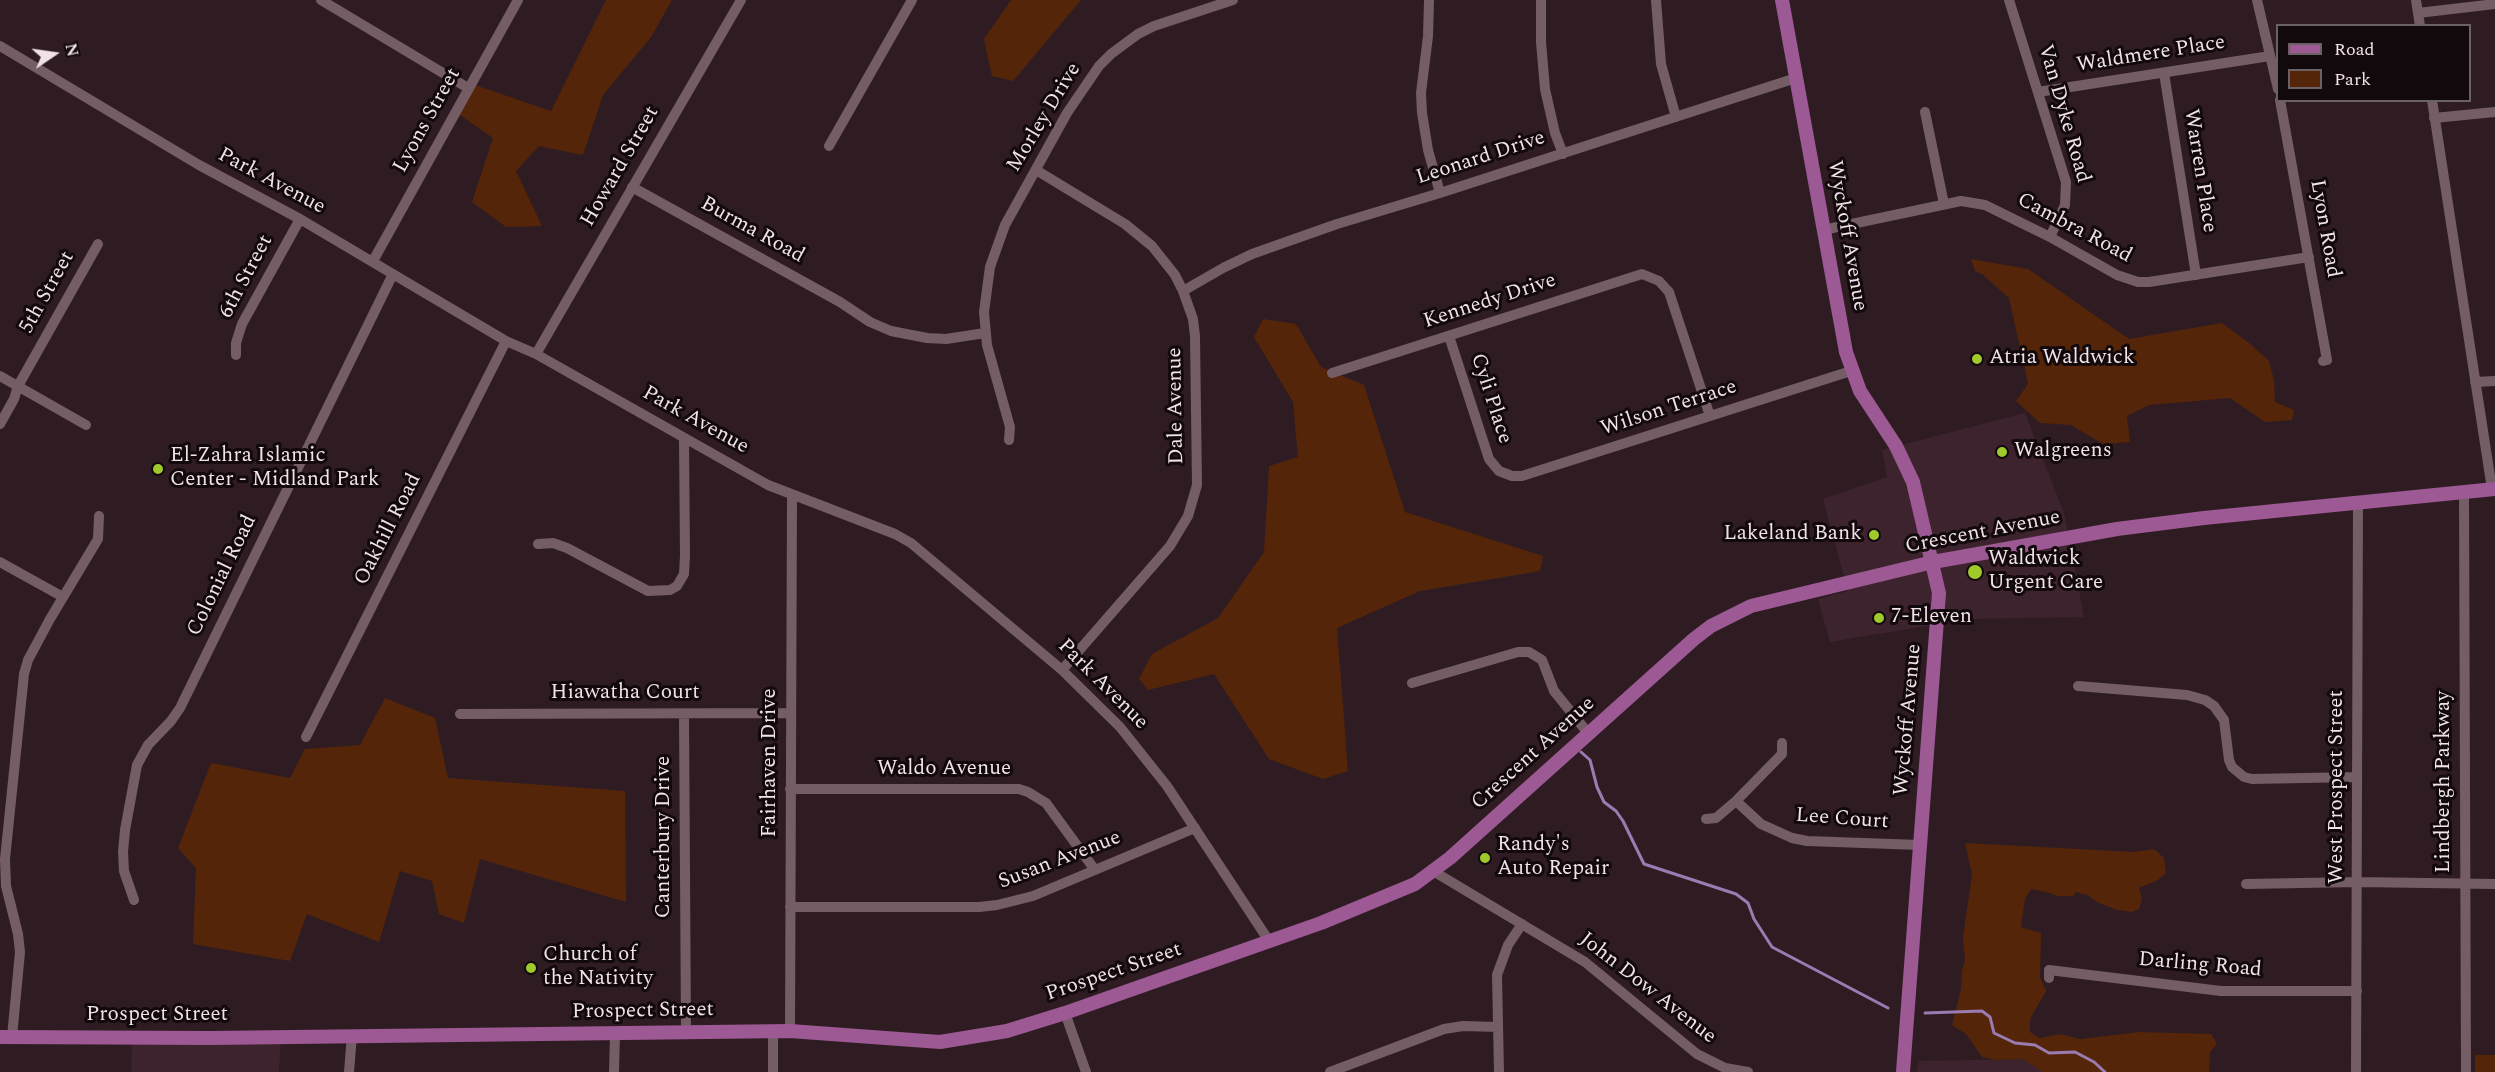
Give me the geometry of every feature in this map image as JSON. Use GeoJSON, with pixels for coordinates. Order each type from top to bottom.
{"type":"FeatureCollection","features":[{"type":"Feature","properties":{"kind":"main road","name":"Wyckoff Avenue"},"geometry":{"type":"LineString","coordinates":[[1782,0],[1846,352],[1851,371],[1870,409],[1905,464],[1913,482],[1933,562],[1939,607],[1903,1072]]}},
{"type":"Feature","properties":{"kind":"main road","name":"Crescent Avenue"},"geometry":{"type":"LineString","coordinates":[[1269,941],[1395,894],[1433,872],[1694,639],[1732,614],[1771,600],[1933,562],[2161,523],[2493,489]]}},
{"type":"Feature","properties":{"kind":"main road","name":"Prospect Street"},"geometry":{"type":"LineString","coordinates":[[6,1037],[211,1038],[790,1031],[840,1033],[914,1042],[940,1042],[1007,1031],[1065,1013],[1269,941]]}},
{"type":"Feature","properties":{"kind":"street"},"geometry":{"type":"LineString","coordinates":[[321,0],[468,88]]}},
{"type":"Feature","properties":{"kind":"street","name":"Lyons Street"},"geometry":{"type":"LineString","coordinates":[[373,261],[518,0]]}},
{"type":"Feature","properties":{"kind":"street","name":"Howard Street"},"geometry":{"type":"LineString","coordinates":[[536,354],[741,0]]}},
{"type":"Feature","properties":{"kind":"street"},"geometry":{"type":"LineString","coordinates":[[829,146],[912,0]]}},
{"type":"Feature","properties":{"kind":"street","name":"Morley Drive"},"geometry":{"type":"LineString","coordinates":[[1009,440],[1010,428],[1007,412],[985,333],[986,289],[996,246],[1005,225],[1067,113],[1094,73],[1111,54],[1138,34],[1154,26],[1233,0]]}},
{"type":"Feature","properties":{"kind":"street"},"geometry":{"type":"LineString","coordinates":[[1429,0],[1430,16],[1423,68],[1422,113],[1428,150],[1440,193]]}},
{"type":"Feature","properties":{"kind":"street"},"geometry":{"type":"LineString","coordinates":[[1541,0],[1541,54],[1545,89],[1555,133],[1563,154]]}},
{"type":"Feature","properties":{"kind":"street"},"geometry":{"type":"LineString","coordinates":[[1656,0],[1661,64],[1676,117]]}},
{"type":"Feature","properties":{"kind":"street","name":"Van Dyke Road"},"geometry":{"type":"LineString","coordinates":[[2009,0],[2066,182],[2066,205],[2050,237]]}},
{"type":"Feature","properties":{"kind":"street"},"geometry":{"type":"LineString","coordinates":[[2257,0],[2276,84]]}},
{"type":"Feature","properties":{"kind":"street"},"geometry":{"type":"LineString","coordinates":[[2416,0],[2420,24]]}},
{"type":"Feature","properties":{"kind":"street"},"geometry":{"type":"LineString","coordinates":[[2418,13],[2495,4]]}},
{"type":"Feature","properties":{"kind":"street","name":"Park Avenue"},"geometry":{"type":"LineString","coordinates":[[0,46],[200,165],[373,261],[506,341],[536,354],[768,485],[895,534],[911,543],[1062,670],[1094,700],[1132,742],[1167,786],[1269,941]]}},
{"type":"Feature","properties":{"kind":"street","name":"Waldmere Place"},"geometry":{"type":"LineString","coordinates":[[2038,92],[2270,56]]}},
{"type":"Feature","properties":{"kind":"street","name":"Warren Place"},"geometry":{"type":"LineString","coordinates":[[2164,73],[2196,275]]}},
{"type":"Feature","properties":{"kind":"street","name":"Leonard Drive"},"geometry":{"type":"LineString","coordinates":[[1183,291],[1252,254],[1337,224],[1796,78]]}},
{"type":"Feature","properties":{"kind":"street","name":"Lyon Road"},"geometry":{"type":"LineString","coordinates":[[2280,102],[2327,360],[2323,361]]}},
{"type":"Feature","properties":{"kind":"street"},"geometry":{"type":"LineString","coordinates":[[2432,102],[2493,489]]}},
{"type":"Feature","properties":{"kind":"street"},"geometry":{"type":"LineString","coordinates":[[1925,112],[1944,204]]}},
{"type":"Feature","properties":{"kind":"street"},"geometry":{"type":"LineString","coordinates":[[2434,118],[2495,112]]}},
{"type":"Feature","properties":{"kind":"street","name":"Dale Avenue"},"geometry":{"type":"LineString","coordinates":[[1036,170],[1083,197],[1138,234],[1162,258],[1183,291],[1193,319],[1195,336],[1197,485],[1188,516],[1170,546],[1062,670]]}},
{"type":"Feature","properties":{"kind":"street","name":"Burma Road"},"geometry":{"type":"LineString","coordinates":[[632,187],[870,322],[910,336],[946,339],[985,333]]}},
{"type":"Feature","properties":{"kind":"street","name":"Cambra Road"},"geometry":{"type":"LineString","coordinates":[[1823,230],[1961,201],[1985,205],[2050,237],[2126,279],[2149,282],[2308,257]]}},
{"type":"Feature","properties":{"kind":"street","name":"6th Street"},"geometry":{"type":"LineString","coordinates":[[236,355],[236,343],[242,324],[300,219]]}},
{"type":"Feature","properties":{"kind":"street","name":"5th Street"},"geometry":{"type":"LineString","coordinates":[[0,424],[14,399],[18,386],[98,244]]}},
{"type":"Feature","properties":{"kind":"street","name":"Colonial Road"},"geometry":{"type":"LineString","coordinates":[[134,900],[124,871],[123,852],[137,765],[148,745],[180,708],[393,274]]}},
{"type":"Feature","properties":{"kind":"street","name":"Kennedy Drive"},"geometry":{"type":"LineString","coordinates":[[1332,373],[1642,274],[1659,281],[1669,292],[1710,416]]}},
{"type":"Feature","properties":{"kind":"street","name":"Cyli Place"},"geometry":{"type":"LineString","coordinates":[[1449,336],[1489,459],[1499,471]]}},
{"type":"Feature","properties":{"kind":"street","name":"Oakhill Road"},"geometry":{"type":"LineString","coordinates":[[306,737],[506,341]]}},
{"type":"Feature","properties":{"kind":"street","name":"Wilson Terrace"},"geometry":{"type":"LineString","coordinates":[[1499,471],[1512,476],[1522,476],[1851,371]]}},
{"type":"Feature","properties":{"kind":"street"},"geometry":{"type":"LineString","coordinates":[[0,376],[86,425]]}},
{"type":"Feature","properties":{"kind":"street"},"geometry":{"type":"LineString","coordinates":[[2475,382],[2495,381]]}},
{"type":"Feature","properties":{"kind":"street"},"geometry":{"type":"LineString","coordinates":[[538,544],[553,543],[567,548],[648,591],[670,590],[677,586],[684,574],[685,556],[684,438]]}},
{"type":"Feature","properties":{"kind":"street","name":"Lindbergh Parkway"},"geometry":{"type":"LineString","coordinates":[[2463,492],[2466,1072]]}},
{"type":"Feature","properties":{"kind":"street","name":"Fairhaven Drive"},"geometry":{"type":"LineString","coordinates":[[790,1031],[792,495]]}},
{"type":"Feature","properties":{"kind":"street","name":"West Prospect Street"},"geometry":{"type":"LineString","coordinates":[[2356,1072],[2358,502]]}},
{"type":"Feature","properties":{"kind":"street"},"geometry":{"type":"LineString","coordinates":[[6,1037],[20,952],[6,886],[5,859],[21,694],[28,660],[98,539],[99,516]]}},
{"type":"Feature","properties":{"kind":"street"},"geometry":{"type":"LineString","coordinates":[[0,562],[63,597]]}},
{"type":"Feature","properties":{"kind":"street"},"geometry":{"type":"LineString","coordinates":[[1412,683],[1518,652],[1529,652],[1542,660],[1554,691],[1588,733]]}},
{"type":"Feature","properties":{"kind":"street"},"geometry":{"type":"LineString","coordinates":[[2078,686],[2187,695],[2205,700],[2214,706],[2224,720],[2229,760],[2232,767],[2244,777],[2252,779],[2357,777]]}},
{"type":"Feature","properties":{"kind":"street","name":"Hiawatha Court"},"geometry":{"type":"LineString","coordinates":[[460,714],[791,713]]}},
{"type":"Feature","properties":{"kind":"street","name":"Canterbury Drive"},"geometry":{"type":"LineString","coordinates":[[684,714],[686,1032]]}},
{"type":"Feature","properties":{"kind":"street"},"geometry":{"type":"LineString","coordinates":[[1706,819],[1716,818],[1736,801],[1782,754],[1782,743]]}},
{"type":"Feature","properties":{"kind":"street","name":"Waldo Avenue"},"geometry":{"type":"LineString","coordinates":[[790,789],[1019,789],[1046,803],[1095,870]]}},
{"type":"Feature","properties":{"kind":"street","name":"Lee Court"},"geometry":{"type":"LineString","coordinates":[[1736,801],[1761,824],[1792,838],[1807,841],[1920,845]]}},
{"type":"Feature","properties":{"kind":"street","name":"Susan Avenue"},"geometry":{"type":"LineString","coordinates":[[790,907],[979,907],[997,905],[1032,896],[1195,828]]}},
{"type":"Feature","properties":{"kind":"street","name":"John Dow Avenue"},"geometry":{"type":"LineString","coordinates":[[1433,872],[1586,962],[1697,1054],[1725,1068],[1748,1072]]}},
{"type":"Feature","properties":{"kind":"street"},"geometry":{"type":"LineString","coordinates":[[2246,884],[2357,882],[2495,884]]}},
{"type":"Feature","properties":{"kind":"street"},"geometry":{"type":"LineString","coordinates":[[1499,1072],[1497,975],[1508,945],[1522,924]]}},
{"type":"Feature","properties":{"kind":"street","name":"Darling Road"},"geometry":{"type":"LineString","coordinates":[[2049,978],[2049,970],[2222,992],[2357,991]]}},
{"type":"Feature","properties":{"kind":"street"},"geometry":{"type":"LineString","coordinates":[[1065,1013],[1086,1072]]}},
{"type":"Feature","properties":{"kind":"street"},"geometry":{"type":"LineString","coordinates":[[1330,1072],[1444,1029],[1463,1026],[1498,1027]]}},
{"type":"Feature","properties":{"kind":"street"},"geometry":{"type":"LineString","coordinates":[[773,1031],[773,1072]]}},
{"type":"Feature","properties":{"kind":"street"},"geometry":{"type":"LineString","coordinates":[[614,1072],[615,1034]]}},
{"type":"Feature","properties":{"kind":"street"},"geometry":{"type":"LineString","coordinates":[[349,1072],[352,1035]]}},
{"type":"Feature","properties":{"kind":"shaded area"},"geometry":{"type":"Polygon","coordinates":[[[2025,413],[2064,513],[2084,617],[1968,619],[1830,642],[1818,599],[1848,591],[1823,499],[1887,477],[1882,450],[2025,413]]]}},
{"type":"Feature","properties":{"kind":"shaded area"},"geometry":{"type":"Polygon","coordinates":[[[281,1038],[279,1072],[131,1072],[132,1043],[281,1038]]]}},
{"type":"Feature","properties":{"kind":"shaded area"},"geometry":{"type":"Polygon","coordinates":[[[2023,1059],[2048,1072],[1917,1072],[1919,1061],[2023,1059]]]}},
{"type":"Feature","properties":{"kind":"green space"},"geometry":{"type":"Polygon","coordinates":[[[606,0],[672,0],[651,37],[603,95],[583,155],[539,146],[516,171],[542,226],[506,227],[472,202],[493,138],[457,113],[472,84],[551,111],[606,0]]]}},
{"type":"Feature","properties":{"kind":"green space"},"geometry":{"type":"Polygon","coordinates":[[[1011,0],[1081,0],[1013,81],[992,76],[984,39],[1011,0]]]}},
{"type":"Feature","properties":{"kind":"green space"},"geometry":{"type":"Polygon","coordinates":[[[1971,259],[2028,269],[2129,339],[2222,323],[2269,361],[2274,380],[2275,402],[2294,410],[2292,420],[2265,422],[2230,398],[2149,405],[2127,416],[2130,442],[2103,444],[2071,425],[2040,423],[2016,401],[2028,384],[2009,298],[1982,274],[1975,271],[1971,259]]]}},
{"type":"Feature","properties":{"kind":"green space"},"geometry":{"type":"Polygon","coordinates":[[[1263,319],[1296,324],[1321,367],[1364,385],[1405,512],[1543,556],[1540,571],[1420,591],[1337,628],[1348,771],[1323,779],[1269,759],[1214,674],[1148,690],[1139,679],[1152,654],[1218,618],[1264,552],[1269,466],[1298,457],[1293,402],[1254,337],[1263,319]]]}},
{"type":"Feature","properties":{"kind":"green space"},"geometry":{"type":"Polygon","coordinates":[[[385,698],[435,718],[448,778],[625,791],[626,902],[480,859],[464,923],[439,914],[432,881],[400,871],[379,942],[307,914],[290,961],[193,944],[196,868],[178,848],[211,763],[290,778],[305,749],[360,745],[385,698]]]}},
{"type":"Feature","properties":{"kind":"green space"},"geometry":{"type":"Polygon","coordinates":[[[1965,843],[2133,852],[2154,849],[2164,858],[2166,873],[2158,880],[2139,888],[2142,899],[2139,909],[2132,912],[2117,910],[2076,892],[2073,896],[2057,896],[2031,889],[2025,899],[2021,927],[2041,933],[2040,977],[2046,991],[2030,1019],[2030,1032],[2040,1038],[2060,1034],[2080,1039],[2140,1032],[2211,1034],[2217,1044],[2210,1052],[2209,1072],[2043,1072],[2023,1059],[1996,1060],[1982,1057],[1966,1034],[1952,1025],[1965,960],[1963,938],[1972,874],[1965,843]]]}},
{"type":"Feature","properties":{"kind":"green space"},"geometry":{"type":"Polygon","coordinates":[[[2475,1055],[2495,1055],[2495,1072],[2475,1072],[2475,1055]]]}},
{"type":"Feature","properties":{"kind":"waterway"},"geometry":{"type":"LineString","coordinates":[[1581,752],[1590,760],[1597,787],[1604,802],[1616,811],[1623,821],[1644,864],[1736,894],[1748,903],[1754,919],[1772,947],[1888,1008]]}},
{"type":"Feature","properties":{"kind":"waterway"},"geometry":{"type":"LineString","coordinates":[[1925,1013],[1982,1011],[1990,1017],[1994,1033],[2015,1043],[2035,1045],[2049,1053],[2075,1052],[2094,1062],[2105,1072]]}},
{"type":"Feature","properties":{"kind":"place","name":"Atria Waldwick"},"geometry":{"type":"Point","coordinates":[1977,359]}},
{"type":"Feature","properties":{"kind":"place","name":"Walgreens"},"geometry":{"type":"Point","coordinates":[2002,452]}},
{"type":"Feature","properties":{"kind":"place","name":"El-Zahra Islamic Center - Midland Park"},"geometry":{"type":"Point","coordinates":[158,469]}},
{"type":"Feature","properties":{"kind":"place","name":"Lakeland Bank"},"geometry":{"type":"Point","coordinates":[1874,535]}},
{"type":"Feature","properties":{"kind":"place","name":"Waldwick Urgent Care"},"geometry":{"type":"Point","coordinates":[1975,572]}},
{"type":"Feature","properties":{"kind":"place","name":"7-Eleven"},"geometry":{"type":"Point","coordinates":[1879,618]}},
{"type":"Feature","properties":{"kind":"place","name":"Randy's Auto Repair"},"geometry":{"type":"Point","coordinates":[1485,858]}},
{"type":"Feature","properties":{"kind":"place","name":"Church of the Nativity"},"geometry":{"type":"Point","coordinates":[531,968]}}]}
